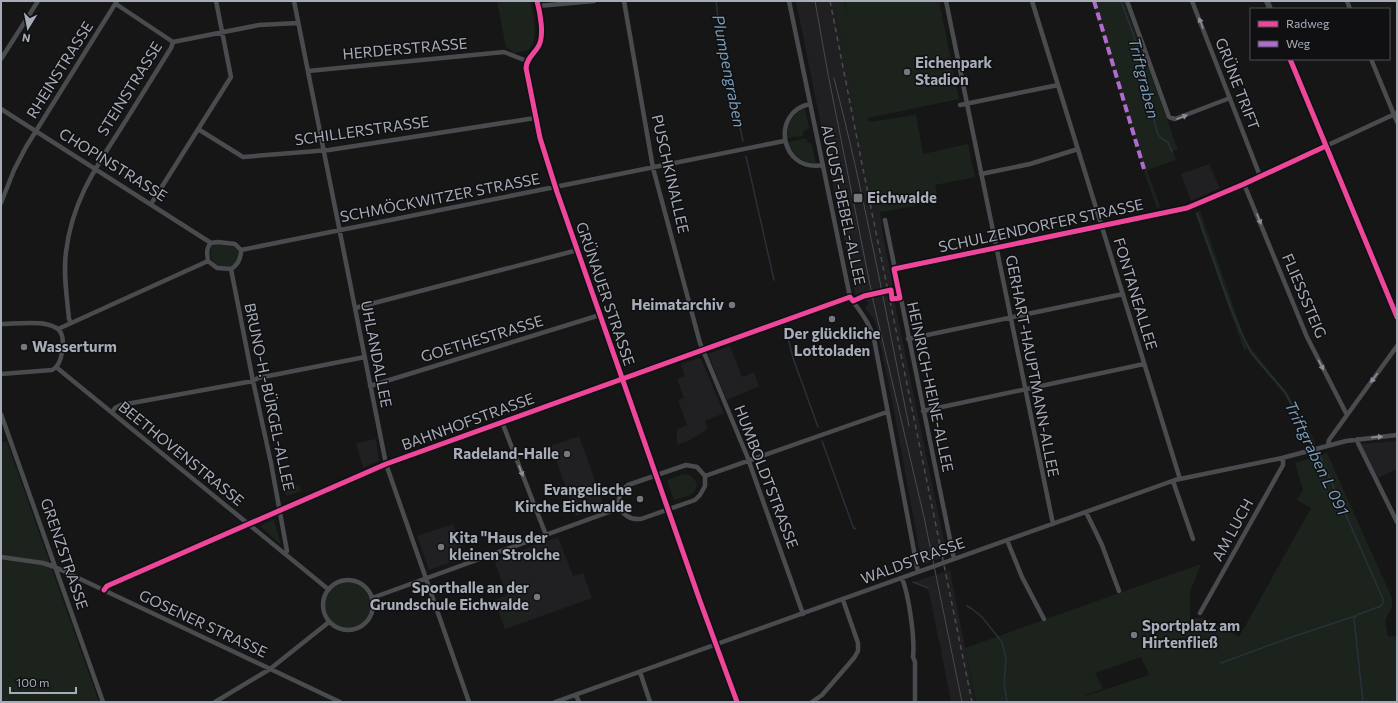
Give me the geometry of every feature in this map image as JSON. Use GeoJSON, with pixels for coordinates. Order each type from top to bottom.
{"type":"FeatureCollection","features":[{"type":"Feature","properties":{"kind":"street"},"geometry":{"type":"LineString","coordinates":[[1,59],[38,1]]}},
{"type":"Feature","properties":{"kind":"street"},"geometry":{"type":"LineString","coordinates":[[151,204],[231,77],[216,1]]}},
{"type":"Feature","properties":{"kind":"street","name":"UHLANDALLEE"},"geometry":{"type":"LineString","coordinates":[[294,1],[386,464],[469,702]]}},
{"type":"Feature","properties":{"kind":"street"},"geometry":{"type":"LineString","coordinates":[[527,61],[541,43],[541,29],[537,3],[594,1]]}},
{"type":"Feature","properties":{"kind":"street","name":"PUSCHKINALLEE"},"geometry":{"type":"LineString","coordinates":[[624,1],[653,168],[702,350]]}},
{"type":"Feature","properties":{"kind":"street","name":"AUGUST-BEBEL-ALLEE"},"geometry":{"type":"LineString","coordinates":[[789,1],[850,297],[857,305],[872,332],[918,572]]}},
{"type":"Feature","properties":{"kind":"street","name":"GERHART-HAUPTMANN-ALLEE"},"geometry":{"type":"LineString","coordinates":[[946,1],[1053,524]]}},
{"type":"Feature","properties":{"kind":"street","name":"FONTANEALLEE"},"geometry":{"type":"LineString","coordinates":[[1032,1],[1180,479]]}},
{"type":"Feature","properties":{"kind":"street"},"geometry":{"type":"LineString","coordinates":[[1127,1],[1169,117],[1175,119],[1230,98]]}},
{"type":"Feature","properties":{"kind":"street","name":"GRÜNE TRIFT"},"geometry":{"type":"LineString","coordinates":[[1192,1],[1260,176]]}},
{"type":"Feature","properties":{"kind":"street"},"geometry":{"type":"LineString","coordinates":[[116,3],[173,42],[259,24],[298,22]]}},
{"type":"Feature","properties":{"kind":"street","name":"RHEINSTRASSE"},"geometry":{"type":"LineString","coordinates":[[1,203],[14,170],[36,131],[116,3]]}},
{"type":"Feature","properties":{"kind":"street","name":"STEINSTRASSE"},"geometry":{"type":"LineString","coordinates":[[71,322],[69,319],[66,281],[66,253],[70,228],[77,205],[95,169],[172,48],[173,42]]}},
{"type":"Feature","properties":{"kind":"street","name":"HERDERSTRASSE"},"geometry":{"type":"LineString","coordinates":[[308,71],[504,52],[527,61]]}},
{"type":"Feature","properties":{"kind":"street"},"geometry":{"type":"LineString","coordinates":[[1290,60],[1397,317]]}},
{"type":"Feature","properties":{"kind":"street"},"geometry":{"type":"LineString","coordinates":[[1371,60],[1395,114],[1397,122]]}},
{"type":"Feature","properties":{"kind":"street","name":"GRÜNAUER STRASSE"},"geometry":{"type":"LineString","coordinates":[[527,61],[526,74],[535,118],[555,187],[737,702]]}},
{"type":"Feature","properties":{"kind":"street"},"geometry":{"type":"LineString","coordinates":[[960,105],[1058,85]]}},
{"type":"Feature","properties":{"kind":"street"},"geometry":{"type":"LineString","coordinates":[[810,104],[803,106],[790,117],[785,130],[784,141],[791,154],[801,163],[810,166],[823,166]]}},
{"type":"Feature","properties":{"kind":"street","name":"CHOPINSTRASSE"},"geometry":{"type":"LineString","coordinates":[[1,109],[211,243]]}},
{"type":"Feature","properties":{"kind":"street","name":"SCHULZENDORFER STRASSE"},"geometry":{"type":"LineString","coordinates":[[894,269],[1192,206],[1244,184],[1395,114]]}},
{"type":"Feature","properties":{"kind":"street","name":"SCHILLERSTRASSE"},"geometry":{"type":"LineString","coordinates":[[198,129],[242,157],[324,150],[535,118]]}},
{"type":"Feature","properties":{"kind":"street","name":"SCHMÖCKWITZER STRASSE"},"geometry":{"type":"LineString","coordinates":[[241,250],[784,141]]}},
{"type":"Feature","properties":{"kind":"street"},"geometry":{"type":"LineString","coordinates":[[981,174],[1030,164],[1078,149]]}},
{"type":"Feature","properties":{"kind":"street","name":"FLIESSSTEIG"},"geometry":{"type":"LineString","coordinates":[[1244,184],[1307,337],[1347,415]]}},
{"type":"Feature","properties":{"kind":"street","name":"HEINRICH-HEINE-ALLEE"},"geometry":{"type":"LineString","coordinates":[[885,220],[954,559]]}},
{"type":"Feature","properties":{"kind":"street"},"geometry":{"type":"LineString","coordinates":[[218,242],[235,244],[241,250],[239,262],[230,269],[217,268],[208,261],[208,246],[211,243],[218,242]]}},
{"type":"Feature","properties":{"kind":"street"},"geometry":{"type":"LineString","coordinates":[[355,308],[578,250]]}},
{"type":"Feature","properties":{"kind":"street"},"geometry":{"type":"LineString","coordinates":[[58,329],[208,261]]}},
{"type":"Feature","properties":{"kind":"street","name":"BRUNO-H.-BÜRGEL-ALLEE"},"geometry":{"type":"LineString","coordinates":[[230,269],[271,463],[287,551],[285,554]]}},
{"type":"Feature","properties":{"kind":"street"},"geometry":{"type":"LineString","coordinates":[[908,339],[1123,294]]}},
{"type":"Feature","properties":{"kind":"street","name":"BAHNHOFSTRASSE"},"geometry":{"type":"LineString","coordinates":[[104,590],[107,586],[386,464],[850,297]]}},
{"type":"Feature","properties":{"kind":"street","name":"GOETHESTRASSE"},"geometry":{"type":"LineString","coordinates":[[370,386],[600,315]]}},
{"type":"Feature","properties":{"kind":"street"},"geometry":{"type":"LineString","coordinates":[[1,324],[48,324],[58,329],[61,334],[63,345],[62,356],[56,367],[52,370],[44,372],[1,374]]}},
{"type":"Feature","properties":{"kind":"street"},"geometry":{"type":"LineString","coordinates":[[1328,445],[1329,440],[1397,346]]}},
{"type":"Feature","properties":{"kind":"street","name":"HUMBOLDTSTRASSE"},"geometry":{"type":"LineString","coordinates":[[702,350],[748,461],[804,614]]}},
{"type":"Feature","properties":{"kind":"street"},"geometry":{"type":"LineString","coordinates":[[112,412],[115,408],[121,405],[253,381],[258,378],[365,357]]}},
{"type":"Feature","properties":{"kind":"street"},"geometry":{"type":"LineString","coordinates":[[923,411],[1144,364]]}},
{"type":"Feature","properties":{"kind":"street","name":"BEETHOVENSTRASSE"},"geometry":{"type":"LineString","coordinates":[[56,367],[328,589]]}},
{"type":"Feature","properties":{"kind":"street"},"geometry":{"type":"LineString","coordinates":[[705,476],[887,412]]}},
{"type":"Feature","properties":{"kind":"street","name":"GRENZSTRASSE"},"geometry":{"type":"LineString","coordinates":[[1,414],[103,702]]}},
{"type":"Feature","properties":{"kind":"street"},"geometry":{"type":"LineString","coordinates":[[502,422],[546,535]]}},
{"type":"Feature","properties":{"kind":"street","name":"WALDSTRASSE"},"geometry":{"type":"LineString","coordinates":[[555,702],[1173,481],[1283,458],[1328,445],[1358,439],[1397,435]]}},
{"type":"Feature","properties":{"kind":"street"},"geometry":{"type":"LineString","coordinates":[[1358,439],[1358,443],[1397,522]]}},
{"type":"Feature","properties":{"kind":"street","name":"AM LUCH"},"geometry":{"type":"LineString","coordinates":[[1200,613],[1283,465],[1283,458]]}},
{"type":"Feature","properties":{"kind":"street"},"geometry":{"type":"LineString","coordinates":[[686,465],[697,467],[705,476],[705,486],[695,500],[636,519],[626,516],[620,508],[619,497],[624,488],[628,485],[686,465]]}},
{"type":"Feature","properties":{"kind":"street"},"geometry":{"type":"LineString","coordinates":[[1173,481],[1193,539]]}},
{"type":"Feature","properties":{"kind":"street"},"geometry":{"type":"LineString","coordinates":[[372,598],[620,508]]}},
{"type":"Feature","properties":{"kind":"street"},"geometry":{"type":"LineString","coordinates":[[1086,512],[1102,545],[1120,591]]}},
{"type":"Feature","properties":{"kind":"street"},"geometry":{"type":"LineString","coordinates":[[1007,540],[1022,577],[1044,620]]}},
{"type":"Feature","properties":{"kind":"street","name":"GOSENER STRASSE"},"geometry":{"type":"LineString","coordinates":[[1,558],[43,563],[55,567],[340,702]]}},
{"type":"Feature","properties":{"kind":"street"},"geometry":{"type":"LineString","coordinates":[[902,578],[905,586],[910,618],[913,657],[915,662],[914,702]]}},
{"type":"Feature","properties":{"kind":"street"},"geometry":{"type":"LineString","coordinates":[[344,580],[354,581],[360,584],[366,588],[372,598],[373,604],[369,619],[362,626],[354,630],[345,630],[335,627],[329,622],[324,613],[322,604],[328,589],[344,580]]}},
{"type":"Feature","properties":{"kind":"street"},"geometry":{"type":"LineString","coordinates":[[812,702],[822,695],[858,651],[858,643],[843,600]]}},
{"type":"Feature","properties":{"kind":"street"},"geometry":{"type":"LineString","coordinates":[[214,702],[270,669],[329,622]]}},
{"type":"Feature","properties":{"kind":"street"},"geometry":{"type":"LineString","coordinates":[[640,672],[650,702]]}},
{"type":"Feature","properties":{"kind":"street"},"geometry":{"type":"LineString","coordinates":[[576,695],[579,702]]}},
{"type":"Feature","properties":{"kind":"shaded area"},"geometry":{"type":"Polygon","coordinates":[[[497,1],[531,1],[535,34],[532,46],[528,50],[514,53],[506,47],[497,1]]]}},
{"type":"Feature","properties":{"kind":"shaded area"},"geometry":{"type":"Polygon","coordinates":[[[796,1],[834,1],[875,212],[880,212],[881,225],[895,297],[894,299],[947,556],[922,565],[891,395],[877,329],[875,321],[865,308],[869,304],[864,298],[860,300],[855,294],[796,1]]]}},
{"type":"Feature","properties":{"kind":"shaded area"},"geometry":{"type":"Polygon","coordinates":[[[834,1],[844,1],[848,17],[845,1],[939,1],[959,99],[868,118],[869,122],[916,115],[923,154],[968,144],[975,177],[935,185],[938,201],[888,211],[875,212],[863,157],[834,1]]]}},
{"type":"Feature","properties":{"kind":"shaded area"},"geometry":{"type":"Polygon","coordinates":[[[1092,1],[1124,1],[1178,150],[1173,151],[1176,160],[1147,170],[1160,207],[1157,208],[1147,180],[1092,1]]]}},
{"type":"Feature","properties":{"kind":"shaded area"},"geometry":{"type":"Polygon","coordinates":[[[805,108],[809,128],[803,132],[803,136],[796,136],[787,139],[791,120],[800,110],[805,108]]]}},
{"type":"Feature","properties":{"kind":"shaded area"},"geometry":{"type":"Polygon","coordinates":[[[806,138],[812,145],[816,164],[806,162],[798,158],[792,151],[788,142],[806,138]]]}},
{"type":"Feature","properties":{"kind":"shaded area"},"geometry":{"type":"Polygon","coordinates":[[[1209,164],[1220,188],[1191,201],[1181,174],[1209,164]]]}},
{"type":"Feature","properties":{"kind":"shaded area"},"geometry":{"type":"Polygon","coordinates":[[[1200,211],[1246,342],[1287,393],[1316,443],[1312,444],[1284,394],[1247,349],[1244,350],[1195,213],[1200,211]]]}},
{"type":"Feature","properties":{"kind":"shaded area"},"geometry":{"type":"Polygon","coordinates":[[[218,244],[237,248],[239,256],[236,262],[228,268],[220,267],[213,261],[211,256],[212,246],[218,244]]]}},
{"type":"Feature","properties":{"kind":"shaded area"},"geometry":{"type":"Polygon","coordinates":[[[730,346],[742,377],[754,372],[759,386],[727,400],[708,354],[730,346]]]}},
{"type":"Feature","properties":{"kind":"shaded area"},"geometry":{"type":"Polygon","coordinates":[[[698,358],[701,359],[724,413],[705,421],[708,429],[691,440],[677,445],[677,429],[687,425],[678,400],[684,398],[677,379],[685,376],[681,364],[698,358]]]}},
{"type":"Feature","properties":{"kind":"shaded area"},"geometry":{"type":"Polygon","coordinates":[[[579,436],[604,506],[576,516],[551,446],[579,436]]]}},
{"type":"Feature","properties":{"kind":"shaded area"},"geometry":{"type":"Polygon","coordinates":[[[376,439],[379,461],[363,468],[356,443],[376,439]]]}},
{"type":"Feature","properties":{"kind":"shaded area"},"geometry":{"type":"Polygon","coordinates":[[[1397,441],[1397,469],[1378,478],[1361,444],[1397,441]]]}},
{"type":"Feature","properties":{"kind":"shaded area"},"geometry":{"type":"Polygon","coordinates":[[[1,442],[7,442],[99,702],[1,702],[1,442]]]}},
{"type":"Feature","properties":{"kind":"shaded area"},"geometry":{"type":"Polygon","coordinates":[[[1327,453],[1392,598],[1392,607],[1385,620],[1388,637],[1397,637],[1397,702],[976,702],[965,648],[1201,564],[1190,592],[1190,618],[1205,618],[1239,637],[1311,508],[1297,500],[1303,490],[1295,463],[1327,453]],[[1141,657],[1095,673],[1103,689],[1086,696],[1149,675],[1141,657]]]}},
{"type":"Feature","properties":{"kind":"shaded area"},"geometry":{"type":"Polygon","coordinates":[[[688,474],[695,480],[695,490],[689,496],[674,500],[667,480],[688,474]]]}},
{"type":"Feature","properties":{"kind":"shaded area"},"geometry":{"type":"Polygon","coordinates":[[[284,480],[300,486],[301,491],[287,496],[283,490],[284,480]]]}},
{"type":"Feature","properties":{"kind":"shaded area"},"geometry":{"type":"Polygon","coordinates":[[[274,520],[281,545],[260,526],[274,520]]]}},
{"type":"Feature","properties":{"kind":"shaded area","name":"Kita \"Haus der kleinen Strolche"},"geometry":{"type":"Polygon","coordinates":[[[453,524],[465,557],[429,570],[417,536],[453,524]]]}},
{"type":"Feature","properties":{"kind":"shaded area"},"geometry":{"type":"Polygon","coordinates":[[[558,537],[573,576],[583,573],[592,598],[505,629],[494,600],[507,595],[494,560],[558,537]]]}},
{"type":"Feature","properties":{"kind":"shaded area"},"geometry":{"type":"Polygon","coordinates":[[[950,570],[975,702],[951,702],[928,588],[914,582],[950,570]]]}},
{"type":"Feature","properties":{"kind":"shaded area"},"geometry":{"type":"Polygon","coordinates":[[[348,582],[361,586],[367,592],[371,605],[367,618],[361,624],[348,628],[335,624],[329,618],[325,605],[329,592],[335,586],[348,582]]]}},
{"type":"Feature","properties":{"kind":"shaded area"},"geometry":{"type":"Polygon","coordinates":[[[521,594],[528,616],[508,623],[500,602],[521,594]]]}},
{"type":"Feature","properties":{"kind":"waterway","name":"Plumpengraben"},"geometry":{"type":"LineString","coordinates":[[716,1],[721,42],[743,141]]}},
{"type":"Feature","properties":{"kind":"waterway","name":"Triftgraben"},"geometry":{"type":"LineString","coordinates":[[1121,1],[1140,53],[1157,130],[1160,137],[1168,142],[1172,152]]}},
{"type":"Feature","properties":{"kind":"waterway","name":"Plumpengraben"},"geometry":{"type":"LineString","coordinates":[[746,156],[774,280]]}},
{"type":"Feature","properties":{"kind":"waterway","name":"Triftgraben L 091"},"geometry":{"type":"LineString","coordinates":[[1197,213],[1231,309],[1241,332],[1252,354],[1285,392],[1319,454],[1383,599],[1381,606],[1357,615],[1354,619],[1363,702]]}},
{"type":"Feature","properties":{"kind":"waterway","name":"Plumpengraben"},"geometry":{"type":"LineString","coordinates":[[785,326],[793,358],[818,427]]}},
{"type":"Feature","properties":{"kind":"waterway","name":"Plumpengraben"},"geometry":{"type":"LineString","coordinates":[[822,441],[854,529],[856,528]]}},
{"type":"Feature","properties":{"kind":"waterway","name":"Plumpengraben"},"geometry":{"type":"LineString","coordinates":[[913,582],[928,588]]}},
{"type":"Feature","properties":{"kind":"waterway","name":"Plumpengraben"},"geometry":{"type":"LineString","coordinates":[[967,606],[982,617],[1002,642],[1006,659],[1004,683],[1007,702]]}},
{"type":"Feature","properties":{"kind":"waterway"},"geometry":{"type":"LineString","coordinates":[[1221,663],[1355,616]]}},
{"type":"Feature","properties":{"kind":"tram line"},"geometry":{"type":"LineString","coordinates":[[815,1],[873,300],[924,517],[962,702]]}},
{"type":"Feature","properties":{"kind":"tram line"},"geometry":{"type":"LineString","coordinates":[[834,78],[865,208],[909,426]]}},
{"type":"Feature","properties":{"kind":"railway"},"geometry":{"type":"LineString","coordinates":[[830,1],[972,702]]}},
{"type":"Feature","properties":{"kind":"marked path"},"geometry":{"type":"LineString","coordinates":[[1094,1],[1144,169]]}},
{"type":"Feature","properties":{"kind":"cycle path"},"geometry":{"type":"LineString","coordinates":[[537,1],[542,31],[540,43],[529,59],[526,68],[540,138],[557,192],[700,601],[737,702]]}},
{"type":"Feature","properties":{"kind":"cycle path"},"geometry":{"type":"LineString","coordinates":[[1290,60],[1397,317]]}},
{"type":"Feature","properties":{"kind":"cycle path"},"geometry":{"type":"LineString","coordinates":[[104,590],[107,586],[386,464],[850,297],[853,301],[864,296],[891,290],[892,299],[900,298],[894,269],[1187,208],[1244,184],[1326,146]]}},
{"type":"Feature","properties":{"kind":"place","name":"Eichenpark Stadion"},"geometry":{"type":"Point","coordinates":[907,72]}},
{"type":"Feature","properties":{"kind":"place","name":"Eichwalde"},"geometry":{"type":"Point","coordinates":[858,198]}},
{"type":"Feature","properties":{"kind":"place","name":"Heimatarchiv"},"geometry":{"type":"Point","coordinates":[732,305]}},
{"type":"Feature","properties":{"kind":"place","name":"Der glückliche Lottoladen"},"geometry":{"type":"Point","coordinates":[832,319]}},
{"type":"Feature","properties":{"kind":"place","name":"Wasserturm"},"geometry":{"type":"Point","coordinates":[24,347]}},
{"type":"Feature","properties":{"kind":"place","name":"Radeland-Halle"},"geometry":{"type":"Point","coordinates":[567,454]}},
{"type":"Feature","properties":{"kind":"place","name":"Evangelische Kirche Eichwalde"},"geometry":{"type":"Point","coordinates":[640,499]}},
{"type":"Feature","properties":{"kind":"place","name":"Kita \"Haus der kleinen Strolche"},"geometry":{"type":"Point","coordinates":[441,547]}},
{"type":"Feature","properties":{"kind":"place","name":"Sporthalle an der Grundschule Eichwalde"},"geometry":{"type":"Point","coordinates":[537,597]}},
{"type":"Feature","properties":{"kind":"place","name":"Sportplatz am Hirtenfließ"},"geometry":{"type":"Point","coordinates":[1134,635]}}]}
